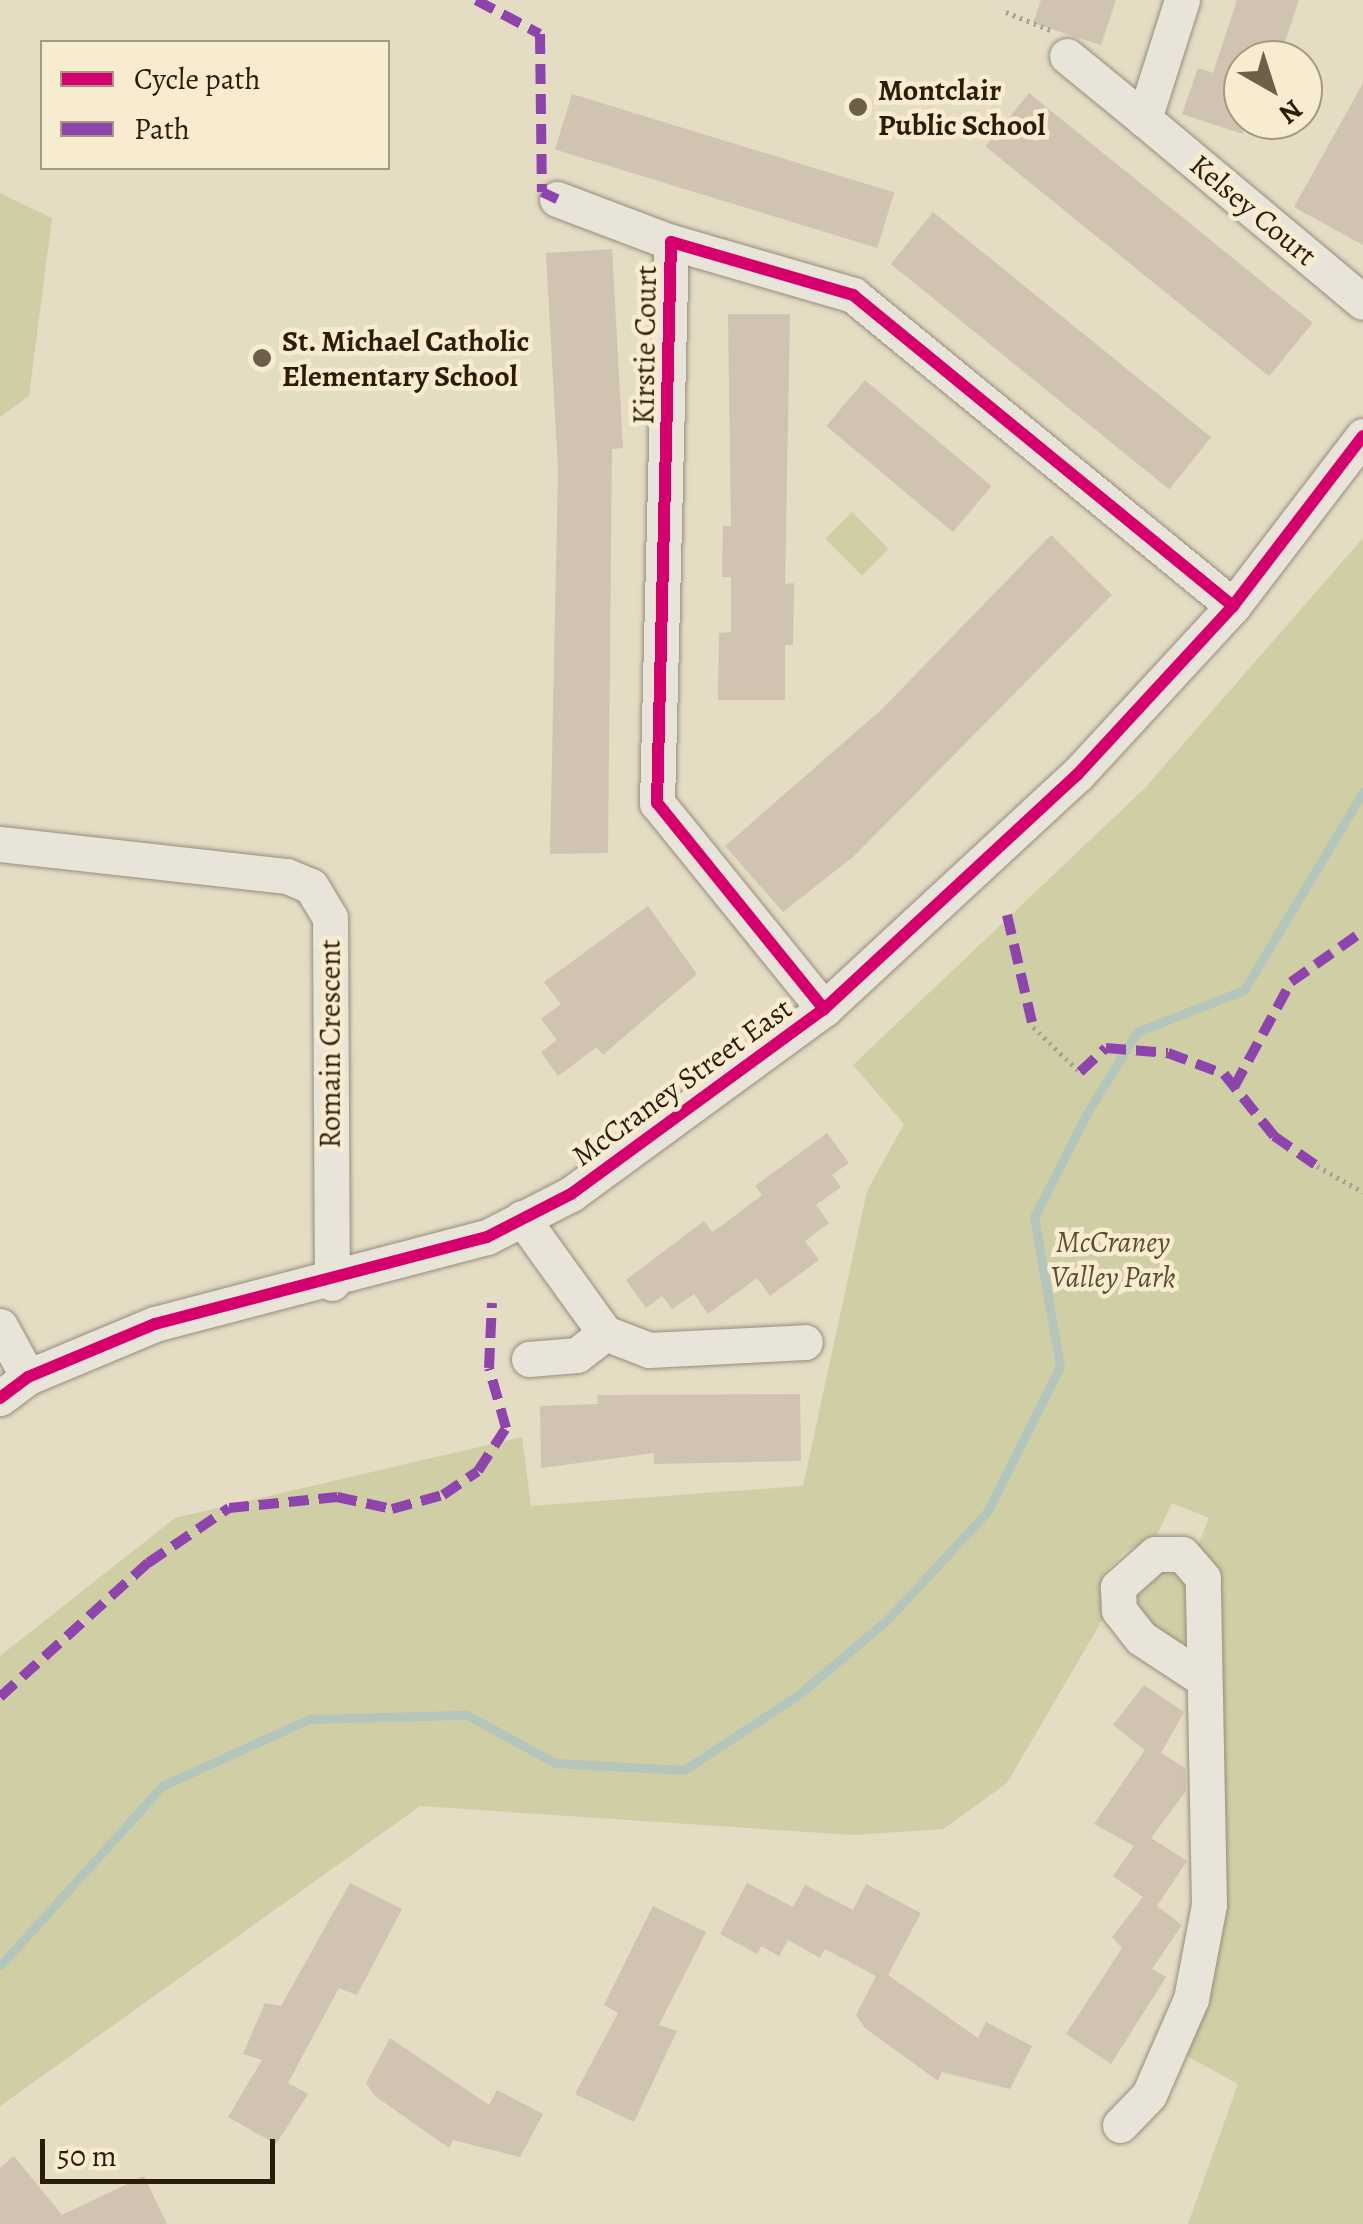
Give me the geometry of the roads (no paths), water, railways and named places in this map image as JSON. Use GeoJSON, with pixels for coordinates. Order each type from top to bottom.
{"type":"FeatureCollection","features":[{"type":"Feature","properties":{"kind":"street"},"geometry":{"type":"LineString","coordinates":[[1144,118],[1182,0]]}},
{"type":"Feature","properties":{"kind":"street","name":"Kelsey Court"},"geometry":{"type":"LineString","coordinates":[[1067,56],[1363,302]]}},
{"type":"Feature","properties":{"kind":"street","name":"Kirstie Court"},"geometry":{"type":"LineString","coordinates":[[557,199],[671,242],[853,295],[1233,606]]}},
{"type":"Feature","properties":{"kind":"street","name":"Kirstie Court"},"geometry":{"type":"LineString","coordinates":[[671,242],[657,803],[824,1009]]}},
{"type":"Feature","properties":{"kind":"street","name":"McCraney Street East"},"geometry":{"type":"LineString","coordinates":[[14,1387],[155,1324],[332,1282],[522,1218],[571,1194],[824,1009],[1078,775],[1233,606],[1363,436]]}},
{"type":"Feature","properties":{"kind":"street","name":"Romain Crescent"},"geometry":{"type":"LineString","coordinates":[[0,844],[311,886],[330,918],[332,1282]]}},
{"type":"Feature","properties":{"kind":"street"},"geometry":{"type":"LineString","coordinates":[[522,1218],[605,1333],[649,1350],[805,1342]]}},
{"type":"Feature","properties":{"kind":"street"},"geometry":{"type":"LineString","coordinates":[[0,1326],[14,1387]]}},
{"type":"Feature","properties":{"kind":"street"},"geometry":{"type":"LineString","coordinates":[[529,1359],[577,1355],[605,1333]]}},
{"type":"Feature","properties":{"kind":"street"},"geometry":{"type":"LineString","coordinates":[[1120,2125],[1149,2095],[1191,1999],[1209,1904],[1202,1678]]}},
{"type":"Feature","properties":{"kind":"waterway"},"geometry":{"type":"LineString","coordinates":[[0,1966],[162,1786],[309,1719],[467,1715],[555,1763],[684,1770],[798,1695],[887,1620],[987,1512],[1060,1366],[1034,1217],[1087,1113],[1137,1032],[1244,990],[1363,792]]}},
{"type":"Feature","properties":{"kind":"place","name":"Montclair Public School"},"geometry":{"type":"Point","coordinates":[858,107]}},
{"type":"Feature","properties":{"kind":"place","name":"St. Michael Catholic Elementary School"},"geometry":{"type":"Point","coordinates":[262,358]}},
{"type":"Feature","properties":{"kind":"park label","name":"McCraney Valley Park"},"geometry":{"type":"Point","coordinates":[1113,1259]}}]}
